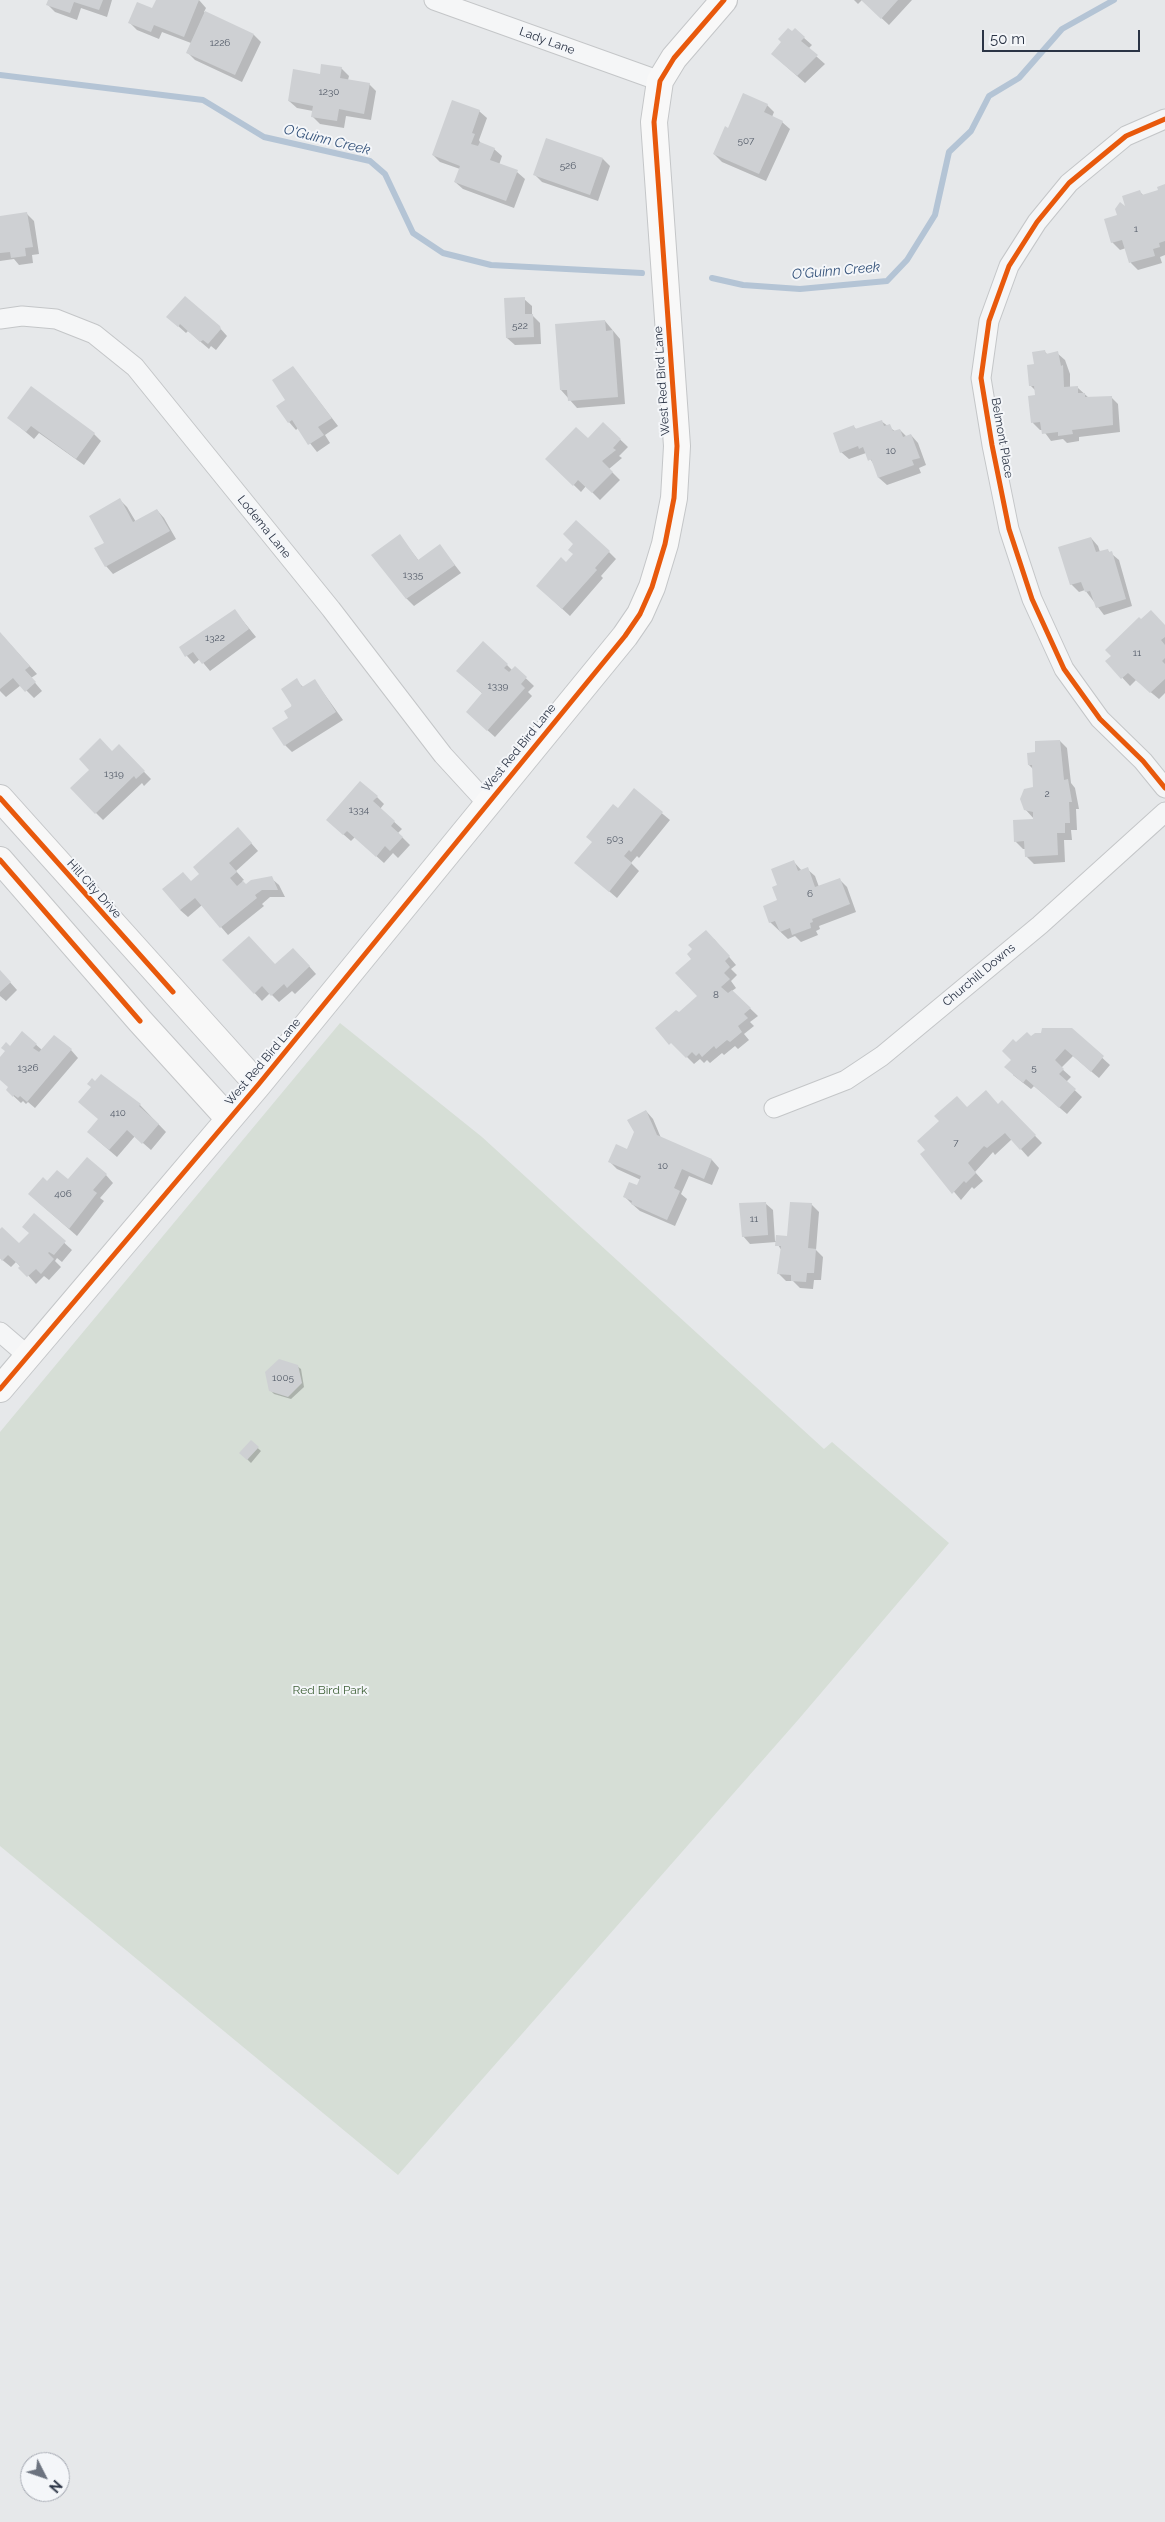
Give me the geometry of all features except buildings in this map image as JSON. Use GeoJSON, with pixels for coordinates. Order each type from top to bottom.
{"type":"FeatureCollection","features":[{"type":"Feature","properties":{"kind":"street","name":"Lady Lane"},"geometry":{"type":"LineString","coordinates":[[434,0],[660,82]]}},
{"type":"Feature","properties":{"kind":"street","name":"West Red Bird Lane"},"geometry":{"type":"LineString","coordinates":[[0,1388],[258,1084],[625,636],[640,614],[652,587],[665,544],[674,498],[677,446],[654,150],[654,122],[660,82],[674,58],[724,0]]}},
{"type":"Feature","properties":{"kind":"street","name":"Belmont Place"},"geometry":{"type":"LineString","coordinates":[[1165,119],[1126,136],[1069,183],[1037,222],[1009,266],[989,321],[981,378],[1009,529],[1032,599],[1064,669],[1100,719],[1143,761],[1165,788]]}},
{"type":"Feature","properties":{"kind":"street","name":"Lodema Lane"},"geometry":{"type":"LineString","coordinates":[[0,319],[22,316],[56,319],[94,334],[135,367],[331,609],[444,755],[487,803]]}},
{"type":"Feature","properties":{"kind":"street","name":"Hill City Drive"},"geometry":{"type":"LineString","coordinates":[[0,798],[258,1084]]}},
{"type":"Feature","properties":{"kind":"street","name":"Churchill Downs"},"geometry":{"type":"LineString","coordinates":[[774,1108],[846,1080],[882,1056],[1040,925],[1165,812]]}},
{"type":"Feature","properties":{"kind":"street"},"geometry":{"type":"LineString","coordinates":[[0,860],[140,1021],[229,1119]]}},
{"type":"Feature","properties":{"kind":"street"},"geometry":{"type":"LineString","coordinates":[[0,1332],[28,1356]]}},
{"type":"Feature","properties":{"kind":"green space","name":"Red Bird Park"},"geometry":{"type":"Polygon","coordinates":[[[340,1023],[482,1137],[824,1449],[832,1442],[949,1543],[798,1720],[398,2175],[0,1846],[0,1432],[340,1023]]]}},
{"type":"Feature","properties":{"kind":"waterway","name":"O'Guinn Creek"},"geometry":{"type":"LineString","coordinates":[[712,278],[743,285],[800,289],[887,281],[907,260],[935,215],[949,152],[971,131],[989,96],[1019,78],[1062,29],[1114,0]]}},
{"type":"Feature","properties":{"kind":"waterway","name":"O'Guinn Creek"},"geometry":{"type":"LineString","coordinates":[[0,75],[203,100],[264,137],[370,161],[385,174],[413,233],[443,253],[491,265],[642,273]]}},
{"type":"Feature","properties":{"kind":"cycle path"},"geometry":{"type":"LineString","coordinates":[[0,1389],[258,1085],[625,636],[640,614],[652,587],[665,544],[674,498],[677,446],[654,122],[660,81],[674,58],[724,0]]}},
{"type":"Feature","properties":{"kind":"cycle path"},"geometry":{"type":"LineString","coordinates":[[1165,119],[1126,136],[1069,183],[1037,222],[1009,266],[989,321],[981,378],[1009,529],[1032,599],[1064,669],[1100,719],[1143,761],[1165,788]]}},
{"type":"Feature","properties":{"kind":"cycle path"},"geometry":{"type":"LineString","coordinates":[[0,798],[173,992]]}},
{"type":"Feature","properties":{"kind":"cycle path"},"geometry":{"type":"LineString","coordinates":[[0,860],[140,1021]]}}]}
